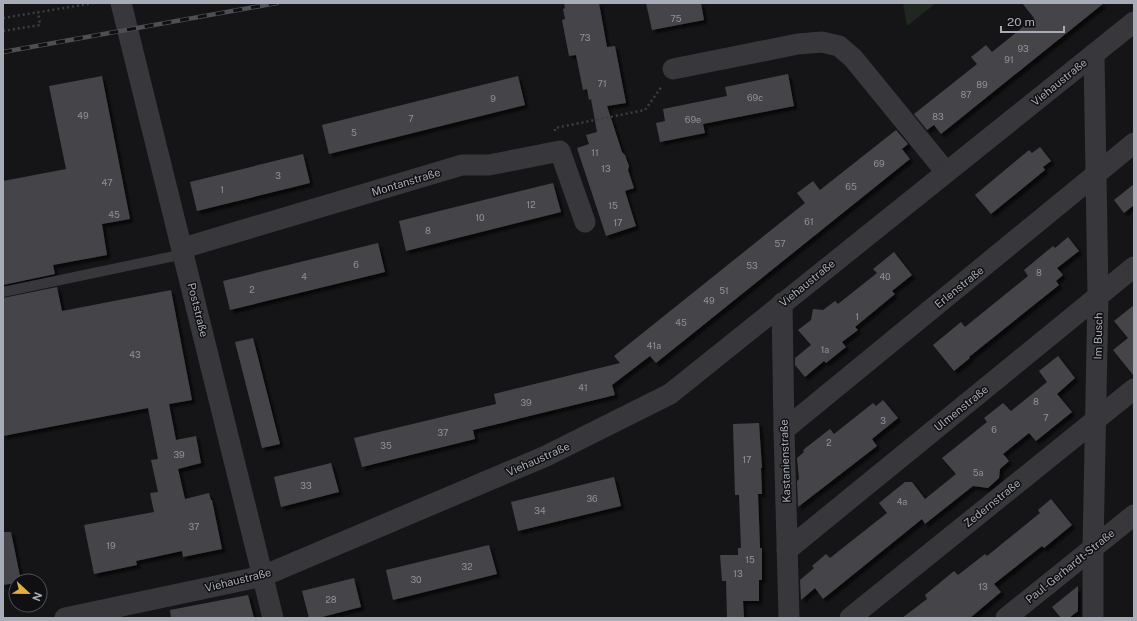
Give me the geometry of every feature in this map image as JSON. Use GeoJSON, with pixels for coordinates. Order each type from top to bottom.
{"type":"FeatureCollection","features":[{"type":"Feature","properties":{"kind":"street","name":"Poststraße"},"geometry":{"type":"LineString","coordinates":[[121,3],[273,618]]}},
{"type":"Feature","properties":{"kind":"street","name":"Viehaustraße"},"geometry":{"type":"LineString","coordinates":[[65,618],[262,576],[546,456],[670,394],[1134,22]]}},
{"type":"Feature","properties":{"kind":"street"},"geometry":{"type":"LineString","coordinates":[[673,69],[798,44],[822,42],[839,46],[853,58],[946,172]]}},
{"type":"Feature","properties":{"kind":"street","name":"Im Busch"},"geometry":{"type":"LineString","coordinates":[[1094,54],[1098,295],[1093,548],[1094,618]]}},
{"type":"Feature","properties":{"kind":"street","name":"Erlenstraße"},"geometry":{"type":"LineString","coordinates":[[784,430],[1134,143]]}},
{"type":"Feature","properties":{"kind":"street","name":"Montanstraße"},"geometry":{"type":"LineString","coordinates":[[183,251],[462,165],[489,164],[560,151]]}},
{"type":"Feature","properties":{"kind":"street"},"geometry":{"type":"LineString","coordinates":[[560,151],[585,222]]}},
{"type":"Feature","properties":{"kind":"street","name":"Ulmenstraße"},"geometry":{"type":"LineString","coordinates":[[787,550],[1134,267]]}},
{"type":"Feature","properties":{"kind":"street","name":"Kastanienstraße"},"geometry":{"type":"LineString","coordinates":[[782,303],[789,618]]}},
{"type":"Feature","properties":{"kind":"street","name":"Zedernstraße"},"geometry":{"type":"LineString","coordinates":[[850,618],[1134,389]]}},
{"type":"Feature","properties":{"kind":"street","name":"Paul-Gerhardt-Straße"},"geometry":{"type":"LineString","coordinates":[[1006,618],[1134,514]]}},
{"type":"Feature","properties":{"kind":"lane"},"geometry":{"type":"LineString","coordinates":[[3,292],[183,251]]}},
{"type":"Feature","properties":{"kind":"path"},"geometry":{"type":"LineString","coordinates":[[3,18],[94,3]]}},
{"type":"Feature","properties":{"kind":"path"},"geometry":{"type":"LineString","coordinates":[[3,31],[40,25],[38,12]]}},
{"type":"Feature","properties":{"kind":"path"},"geometry":{"type":"LineString","coordinates":[[560,151],[555,128],[644,110],[673,69]]}},
{"type":"Feature","properties":{"kind":"shaded area"},"geometry":{"type":"Polygon","coordinates":[[[903,3],[936,3],[907,26],[903,3]]]}},
{"type":"Feature","properties":{"kind":"building"},"geometry":{"type":"Polygon","coordinates":[[[564,3],[599,3],[607,47],[615,46],[626,103],[607,106],[622,152],[625,155],[629,166],[628,170],[634,188],[625,191],[636,226],[606,236],[577,148],[589,144],[586,135],[597,132],[591,99],[589,100],[587,89],[583,90],[576,55],[569,56],[562,20],[565,19],[563,9],[565,8],[564,3]]]}},
{"type":"Feature","properties":{"kind":"building"},"geometry":{"type":"Polygon","coordinates":[[[646,3],[701,3],[704,20],[652,30],[646,3]]]}},
{"type":"Feature","properties":{"kind":"building"},"geometry":{"type":"Polygon","coordinates":[[[1022,3],[1104,3],[941,134],[934,125],[927,130],[914,114],[977,64],[971,57],[986,45],[992,52],[1034,18],[1022,3]]]}},
{"type":"Feature","properties":{"kind":"building"},"geometry":{"type":"Polygon","coordinates":[[[788,74],[794,106],[703,124],[705,133],[660,142],[656,123],[665,121],[663,109],[727,96],[725,87],[788,74]]]}},
{"type":"Feature","properties":{"kind":"building"},"geometry":{"type":"Polygon","coordinates":[[[102,76],[130,219],[102,224],[107,255],[53,265],[55,274],[3,285],[3,181],[66,169],[49,86],[102,76]]]}},
{"type":"Feature","properties":{"kind":"building"},"geometry":{"type":"Polygon","coordinates":[[[518,76],[525,105],[329,154],[322,125],[518,76]]]}},
{"type":"Feature","properties":{"kind":"building"},"geometry":{"type":"Polygon","coordinates":[[[896,130],[908,144],[902,149],[910,159],[656,363],[650,356],[612,385],[615,395],[473,430],[475,439],[362,467],[354,438],[496,404],[494,394],[620,363],[614,356],[805,203],[797,193],[813,181],[820,190],[896,130]]]}},
{"type":"Feature","properties":{"kind":"building"},"geometry":{"type":"Polygon","coordinates":[[[1040,147],[1051,161],[1043,167],[1045,170],[991,214],[975,195],[1029,150],[1032,153],[1040,147]]]}},
{"type":"Feature","properties":{"kind":"building"},"geometry":{"type":"Polygon","coordinates":[[[303,154],[310,183],[197,211],[190,182],[303,154]]]}},
{"type":"Feature","properties":{"kind":"building"},"geometry":{"type":"Polygon","coordinates":[[[553,183],[561,212],[406,251],[399,221],[553,183]]]}},
{"type":"Feature","properties":{"kind":"building"},"geometry":{"type":"Polygon","coordinates":[[[1134,184],[1134,205],[1124,213],[1114,200],[1134,184]]]}},
{"type":"Feature","properties":{"kind":"building"},"geometry":{"type":"Polygon","coordinates":[[[1068,237],[1079,251],[1057,268],[1063,275],[1056,281],[1059,285],[969,357],[970,358],[954,371],[933,345],[961,322],[965,327],[1028,276],[1024,270],[1053,246],[1055,248],[1068,237]]]}},
{"type":"Feature","properties":{"kind":"building"},"geometry":{"type":"Polygon","coordinates":[[[378,243],[385,272],[230,310],[223,281],[378,243]]]}},
{"type":"Feature","properties":{"kind":"building"},"geometry":{"type":"Polygon","coordinates":[[[894,252],[912,275],[892,291],[895,294],[855,327],[858,330],[842,342],[846,347],[826,363],[824,361],[805,377],[795,365],[795,358],[811,345],[798,330],[811,320],[813,309],[823,310],[835,301],[838,304],[877,273],[873,269],[894,252]]]}},
{"type":"Feature","properties":{"kind":"building"},"geometry":{"type":"Polygon","coordinates":[[[57,287],[62,311],[171,290],[192,400],[169,404],[176,440],[196,436],[201,463],[178,469],[185,499],[209,493],[212,500],[222,549],[183,557],[182,551],[136,561],[137,565],[94,574],[84,525],[154,512],[150,493],[158,492],[151,460],[158,459],[148,408],[3,436],[3,298],[57,287]]]}},
{"type":"Feature","properties":{"kind":"building"},"geometry":{"type":"Polygon","coordinates":[[[1134,305],[1134,376],[1113,350],[1128,338],[1114,321],[1134,305]]]}},
{"type":"Feature","properties":{"kind":"building"},"geometry":{"type":"Polygon","coordinates":[[[253,338],[280,444],[262,448],[235,342],[253,338]]]}},
{"type":"Feature","properties":{"kind":"building"},"geometry":{"type":"Polygon","coordinates":[[[1058,356],[1075,378],[1057,394],[1072,412],[1036,441],[1029,433],[1003,454],[1009,461],[1000,469],[999,478],[988,488],[973,486],[925,524],[922,519],[823,599],[815,588],[801,600],[800,580],[814,568],[812,566],[826,554],[830,558],[887,513],[879,503],[905,482],[912,482],[925,499],[956,474],[942,458],[987,422],[984,418],[1003,403],[1011,411],[1047,382],[1039,371],[1058,356]]]}},
{"type":"Feature","properties":{"kind":"building"},"geometry":{"type":"Polygon","coordinates":[[[883,400],[898,418],[872,439],[877,446],[798,507],[797,481],[799,479],[797,458],[804,452],[803,450],[830,429],[834,434],[873,403],[876,406],[883,400]]]}},
{"type":"Feature","properties":{"kind":"building"},"geometry":{"type":"Polygon","coordinates":[[[759,423],[762,494],[758,494],[760,548],[762,548],[762,580],[759,580],[759,601],[743,601],[744,618],[727,618],[726,581],[722,581],[720,555],[738,555],[738,548],[741,548],[739,495],[735,495],[733,424],[759,423]]]}},
{"type":"Feature","properties":{"kind":"building"},"geometry":{"type":"Polygon","coordinates":[[[331,463],[339,492],[281,507],[274,477],[331,463]]]}},
{"type":"Feature","properties":{"kind":"building"},"geometry":{"type":"Polygon","coordinates":[[[614,477],[621,506],[518,531],[511,502],[614,477]]]}},
{"type":"Feature","properties":{"kind":"building"},"geometry":{"type":"Polygon","coordinates":[[[1051,499],[1072,525],[1044,548],[1042,546],[994,584],[1001,592],[970,618],[902,618],[927,599],[925,595],[954,571],[958,575],[985,554],[987,556],[1040,513],[1038,510],[1051,499]]]}},
{"type":"Feature","properties":{"kind":"building"},"geometry":{"type":"Polygon","coordinates":[[[3,532],[11,532],[19,573],[8,573],[8,584],[3,585],[3,532]]]}},
{"type":"Feature","properties":{"kind":"building"},"geometry":{"type":"Polygon","coordinates":[[[489,545],[497,574],[393,600],[386,570],[489,545]]]}},
{"type":"Feature","properties":{"kind":"building"},"geometry":{"type":"Polygon","coordinates":[[[354,578],[361,607],[318,618],[309,618],[302,591],[354,578]]]}},
{"type":"Feature","properties":{"kind":"building"},"geometry":{"type":"Polygon","coordinates":[[[1078,586],[1078,611],[1069,618],[1061,618],[1052,607],[1078,586]]]}},
{"type":"Feature","properties":{"kind":"building"},"geometry":{"type":"Polygon","coordinates":[[[248,595],[254,618],[171,618],[170,610],[248,595]]]}},
{"type":"Feature","properties":{"kind":"railway"},"geometry":{"type":"LineString","coordinates":[[3,52],[277,3]]}}]}
